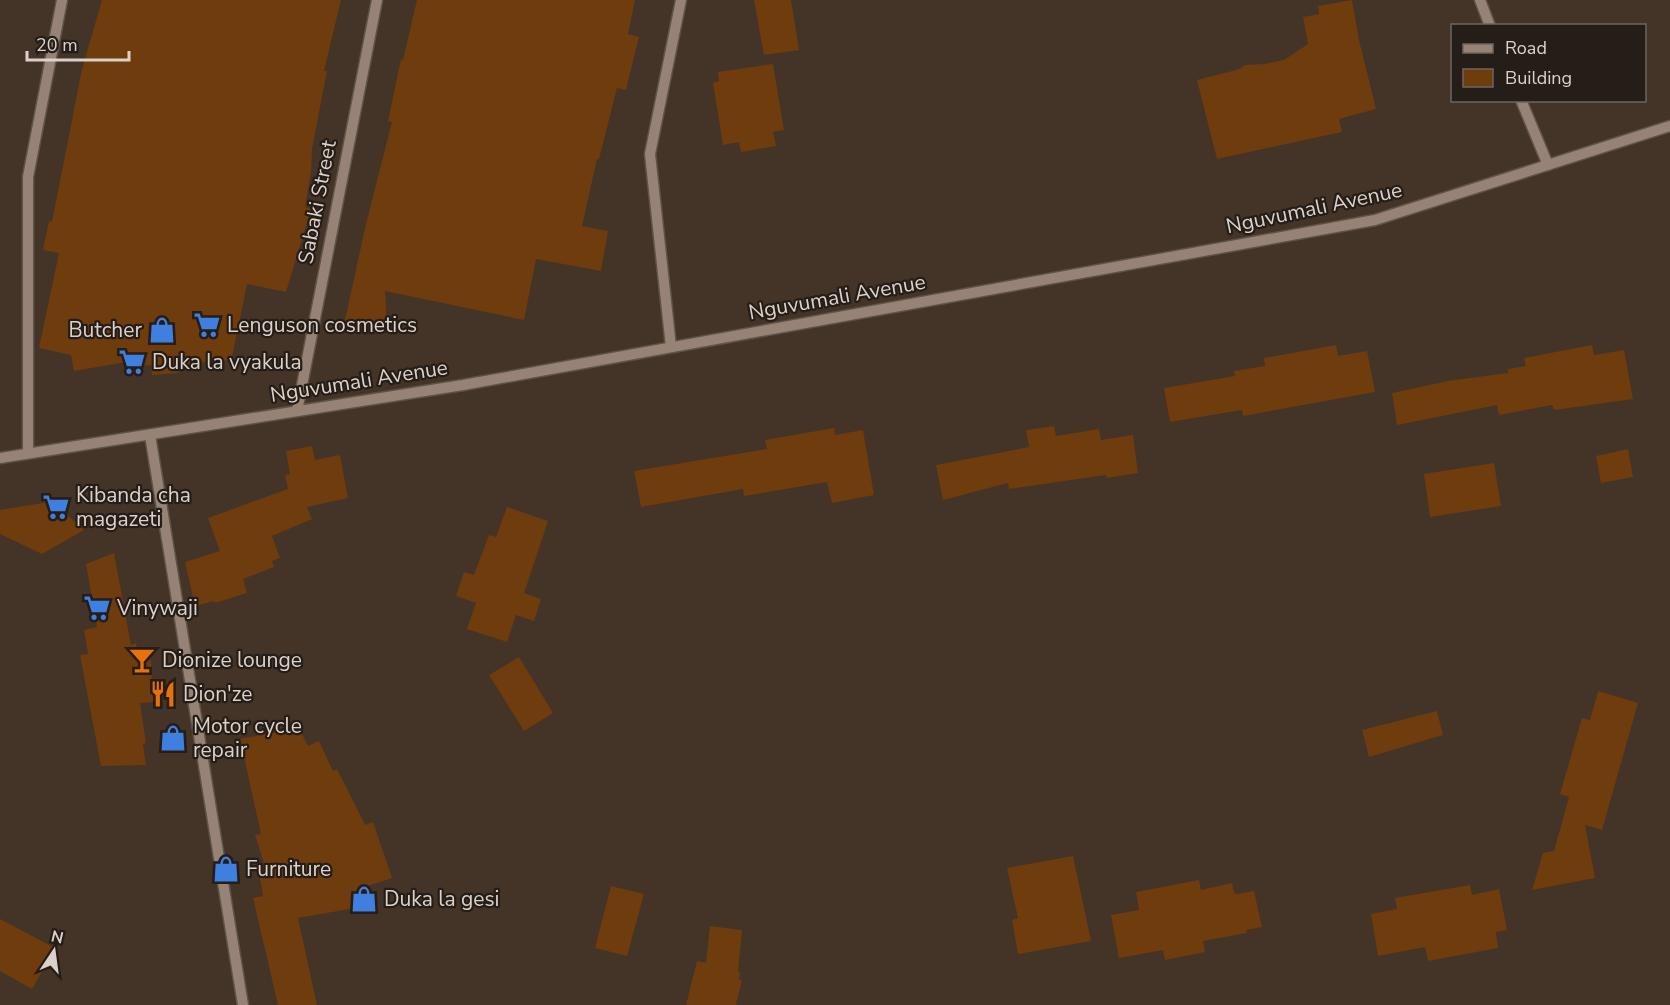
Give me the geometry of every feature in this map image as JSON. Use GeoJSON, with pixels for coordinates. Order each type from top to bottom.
{"type":"FeatureCollection","features":[{"type":"Feature","properties":{"kind":"street"},"geometry":{"type":"LineString","coordinates":[[28,453],[28,177],[62,0]]}},
{"type":"Feature","properties":{"kind":"street","name":"Sabaki Street"},"geometry":{"type":"LineString","coordinates":[[297,411],[377,0]]}},
{"type":"Feature","properties":{"kind":"street"},"geometry":{"type":"LineString","coordinates":[[671,347],[650,154],[681,0]]}},
{"type":"Feature","properties":{"kind":"street"},"geometry":{"type":"LineString","coordinates":[[1480,0],[1489,24]]}},
{"type":"Feature","properties":{"kind":"street"},"geometry":{"type":"LineString","coordinates":[[1522,102],[1548,165]]}},
{"type":"Feature","properties":{"kind":"street","name":"Nguvumali Avenue"},"geometry":{"type":"LineString","coordinates":[[0,458],[474,383],[1375,219],[1670,126]]}},
{"type":"Feature","properties":{"kind":"street"},"geometry":{"type":"LineString","coordinates":[[150,435],[243,1005]]}},
{"type":"Feature","properties":{"kind":"building"},"geometry":{"type":"Polygon","coordinates":[[[102,0],[341,0],[324,71],[327,71],[312,149],[305,207],[311,209],[286,292],[247,284],[232,357],[227,357],[228,360],[178,365],[179,373],[152,375],[151,365],[138,366],[138,360],[74,371],[71,355],[39,348],[59,253],[43,250],[49,221],[52,222],[82,69],[102,0]]]}},
{"type":"Feature","properties":{"kind":"building"},"geometry":{"type":"Polygon","coordinates":[[[417,0],[635,0],[628,34],[639,37],[626,90],[617,88],[599,159],[597,159],[582,226],[608,231],[601,271],[536,259],[524,320],[385,291],[387,327],[343,329],[366,224],[392,122],[388,121],[401,59],[403,60],[417,0]]]}},
{"type":"Feature","properties":{"kind":"building"},"geometry":{"type":"Polygon","coordinates":[[[754,0],[791,0],[799,50],[764,55],[754,0]]]}},
{"type":"Feature","properties":{"kind":"building"},"geometry":{"type":"Polygon","coordinates":[[[1352,0],[1376,109],[1339,119],[1342,132],[1217,159],[1197,80],[1240,69],[1245,65],[1284,60],[1308,44],[1303,17],[1319,14],[1318,6],[1352,0]]]}},
{"type":"Feature","properties":{"kind":"building"},"geometry":{"type":"Polygon","coordinates":[[[773,64],[784,130],[773,132],[776,146],[741,152],[739,142],[723,145],[713,83],[719,81],[718,72],[773,64]]]}},
{"type":"Feature","properties":{"kind":"building"},"geometry":{"type":"Polygon","coordinates":[[[1336,345],[1338,356],[1367,351],[1375,392],[1243,416],[1242,410],[1170,422],[1164,388],[1235,376],[1234,371],[1265,366],[1264,358],[1336,345]]]}},
{"type":"Feature","properties":{"kind":"building"},"geometry":{"type":"Polygon","coordinates":[[[1592,345],[1594,355],[1624,350],[1633,399],[1554,410],[1552,405],[1499,415],[1497,405],[1397,425],[1392,393],[1448,381],[1508,373],[1508,369],[1526,366],[1524,358],[1592,345]]]}},
{"type":"Feature","properties":{"kind":"building"},"geometry":{"type":"Polygon","coordinates":[[[1054,426],[1056,436],[1099,429],[1101,440],[1133,435],[1138,473],[1107,478],[1106,475],[1009,489],[1008,483],[943,500],[936,465],[1029,447],[1026,430],[1054,426]]]}},
{"type":"Feature","properties":{"kind":"building"},"geometry":{"type":"Polygon","coordinates":[[[834,428],[835,435],[863,430],[874,495],[832,503],[827,482],[744,496],[743,489],[641,507],[634,471],[767,449],[765,440],[834,428]]]}},
{"type":"Feature","properties":{"kind":"building"},"geometry":{"type":"Polygon","coordinates":[[[312,446],[315,460],[340,455],[348,498],[307,507],[312,519],[272,536],[280,558],[272,561],[274,567],[243,579],[247,593],[215,603],[214,601],[195,606],[185,562],[220,551],[208,518],[288,489],[285,475],[290,474],[286,451],[312,446]]]}},
{"type":"Feature","properties":{"kind":"building"},"geometry":{"type":"Polygon","coordinates":[[[1628,449],[1633,477],[1601,483],[1596,456],[1628,449]]]}},
{"type":"Feature","properties":{"kind":"building"},"geometry":{"type":"Polygon","coordinates":[[[1494,463],[1501,506],[1430,517],[1424,474],[1494,463]]]}},
{"type":"Feature","properties":{"kind":"building"},"geometry":{"type":"Polygon","coordinates":[[[61,500],[64,512],[84,530],[42,554],[0,534],[0,510],[61,500]]]}},
{"type":"Feature","properties":{"kind":"building"},"geometry":{"type":"Polygon","coordinates":[[[507,507],[548,521],[524,593],[541,599],[534,621],[516,615],[507,642],[467,629],[476,603],[456,596],[464,572],[474,575],[489,535],[496,537],[507,507]]]}},
{"type":"Feature","properties":{"kind":"building"},"geometry":{"type":"Polygon","coordinates":[[[114,553],[131,645],[136,643],[139,662],[151,660],[153,702],[140,703],[146,743],[143,744],[146,765],[101,766],[80,655],[88,654],[84,630],[97,627],[86,564],[114,553]]]}},
{"type":"Feature","properties":{"kind":"building"},"geometry":{"type":"Polygon","coordinates":[[[519,657],[553,713],[524,731],[489,675],[519,657]]]}},
{"type":"Feature","properties":{"kind":"building"},"geometry":{"type":"Polygon","coordinates":[[[1598,691],[1638,703],[1602,830],[1585,825],[1595,878],[1532,890],[1543,853],[1554,851],[1569,797],[1560,794],[1582,718],[1590,720],[1598,691]]]}},
{"type":"Feature","properties":{"kind":"building"},"geometry":{"type":"Polygon","coordinates":[[[1437,711],[1443,735],[1369,757],[1362,730],[1437,711]]]}},
{"type":"Feature","properties":{"kind":"building"},"geometry":{"type":"Polygon","coordinates":[[[288,730],[289,735],[300,730],[308,746],[319,741],[333,771],[337,769],[365,825],[373,822],[392,878],[358,889],[361,907],[298,918],[317,1005],[278,1005],[253,898],[263,896],[260,878],[268,876],[255,835],[261,834],[240,739],[288,730]]]}},
{"type":"Feature","properties":{"kind":"building"},"geometry":{"type":"Polygon","coordinates":[[[1073,856],[1091,941],[1018,954],[1012,920],[1018,918],[1007,868],[1073,856]]]}},
{"type":"Feature","properties":{"kind":"building"},"geometry":{"type":"Polygon","coordinates":[[[1199,880],[1201,890],[1232,883],[1234,893],[1254,891],[1262,927],[1246,930],[1247,933],[1203,941],[1205,952],[1165,960],[1163,950],[1119,958],[1111,915],[1139,910],[1136,892],[1199,880]]]}},
{"type":"Feature","properties":{"kind":"building"},"geometry":{"type":"Polygon","coordinates":[[[1470,885],[1472,895],[1499,889],[1507,930],[1496,932],[1498,948],[1428,961],[1425,947],[1378,956],[1371,914],[1397,909],[1395,898],[1470,885]]]}},
{"type":"Feature","properties":{"kind":"building"},"geometry":{"type":"Polygon","coordinates":[[[611,886],[644,894],[627,956],[595,948],[611,886]]]}},
{"type":"Feature","properties":{"kind":"building"},"geometry":{"type":"Polygon","coordinates":[[[0,919],[55,948],[32,989],[0,971],[0,919]]]}},
{"type":"Feature","properties":{"kind":"building"},"geometry":{"type":"Polygon","coordinates":[[[710,926],[742,930],[738,971],[740,972],[739,980],[742,980],[736,1005],[686,1005],[697,961],[706,963],[710,926]]]}},
{"type":"Feature","properties":{"kind":"place","name":"Lenguson cosmetics"},"geometry":{"type":"Point","coordinates":[207,325]}},
{"type":"Feature","properties":{"kind":"place","name":"Butcher"},"geometry":{"type":"Point","coordinates":[162,330]}},
{"type":"Feature","properties":{"kind":"place","name":"Duka la vyakula"},"geometry":{"type":"Point","coordinates":[132,362]}},
{"type":"Feature","properties":{"kind":"place","name":"Kibanda cha magazeti"},"geometry":{"type":"Point","coordinates":[56,507]}},
{"type":"Feature","properties":{"kind":"place","name":"Vinywaji"},"geometry":{"type":"Point","coordinates":[97,608]}},
{"type":"Feature","properties":{"kind":"place","name":"Dionize lounge"},"geometry":{"type":"Point","coordinates":[142,660]}},
{"type":"Feature","properties":{"kind":"place","name":"Dion'ze"},"geometry":{"type":"Point","coordinates":[163,694]}},
{"type":"Feature","properties":{"kind":"place","name":"Motor cycle repair"},"geometry":{"type":"Point","coordinates":[173,738]}},
{"type":"Feature","properties":{"kind":"place","name":"Furniture"},"geometry":{"type":"Point","coordinates":[226,869]}},
{"type":"Feature","properties":{"kind":"place","name":"Duka la gesi"},"geometry":{"type":"Point","coordinates":[364,899]}}]}
